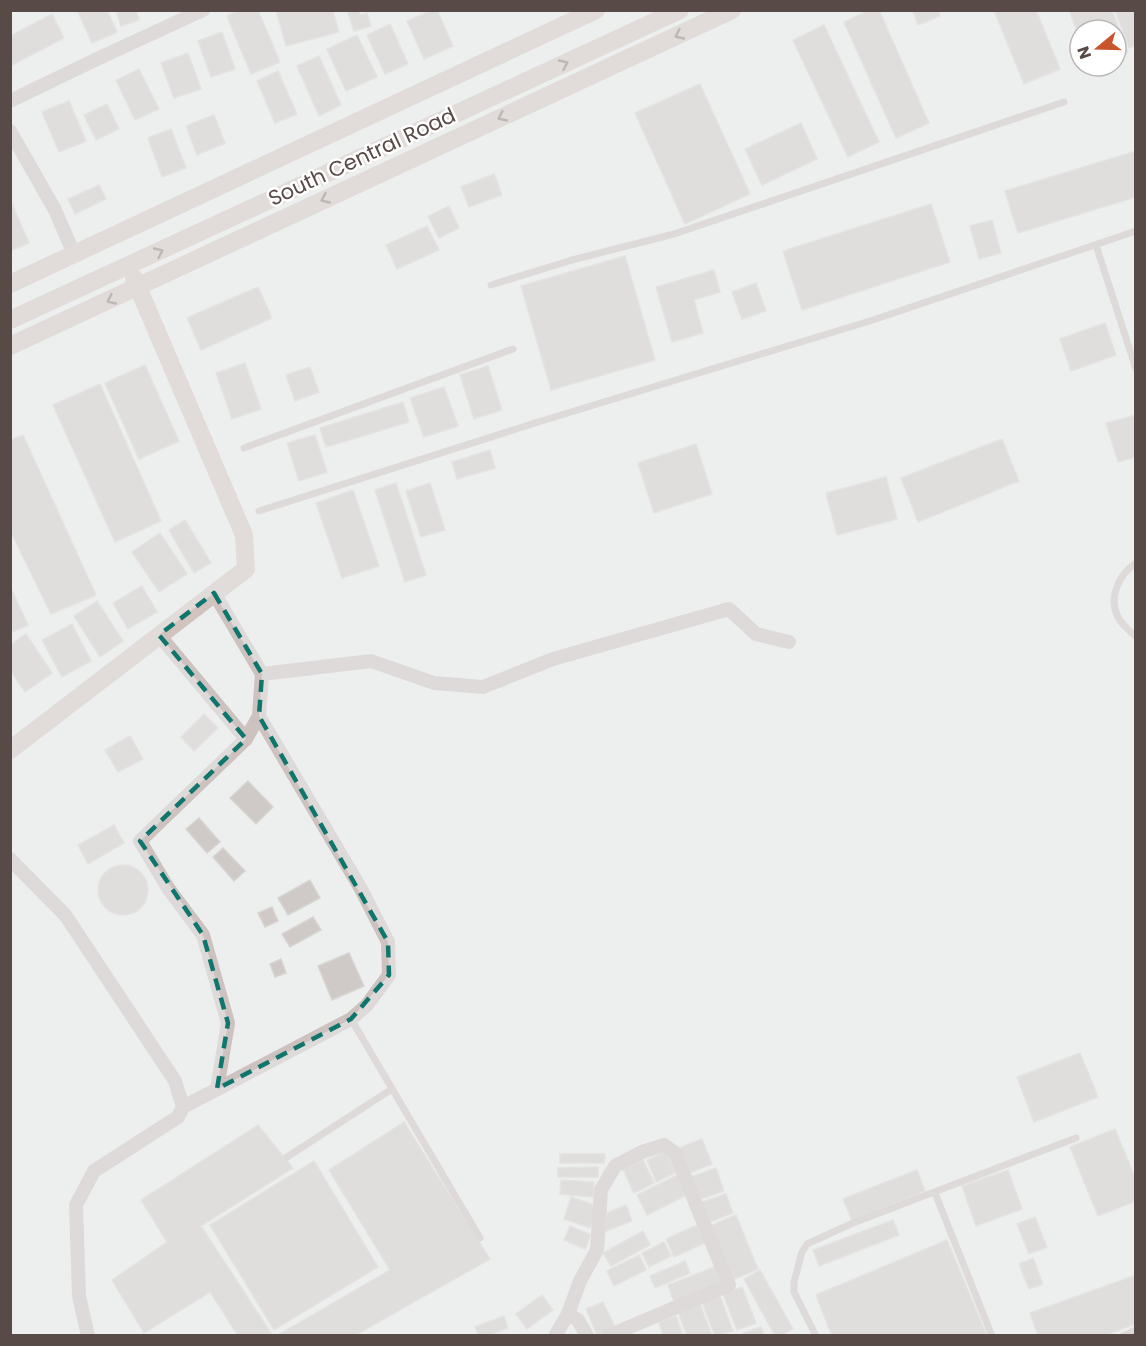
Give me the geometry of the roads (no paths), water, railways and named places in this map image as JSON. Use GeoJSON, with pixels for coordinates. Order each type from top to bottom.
{"type":"FeatureCollection","features":[{"type":"Feature","properties":{"kind":"main road"},"geometry":{"type":"LineString","coordinates":[[39,307],[19,280],[596,10]]}},
{"type":"Feature","properties":{"kind":"main road","name":"South Central Road"},"geometry":{"type":"LineString","coordinates":[[10,320],[680,10]]}},
{"type":"Feature","properties":{"kind":"main road","name":"South Central Road"},"geometry":{"type":"LineString","coordinates":[[10,346],[732,10]]}},
{"type":"Feature","properties":{"kind":"main road"},"geometry":{"type":"LineString","coordinates":[[630,33],[639,53]]}},
{"type":"Feature","properties":{"kind":"main road"},"geometry":{"type":"LineString","coordinates":[[10,750],[246,568],[244,535],[128,267]]}},
{"type":"Feature","properties":{"kind":"street"},"geometry":{"type":"LineString","coordinates":[[10,101],[203,10]]}},
{"type":"Feature","properties":{"kind":"street"},"geometry":{"type":"LineString","coordinates":[[10,131],[55,210],[74,254]]}},
{"type":"Feature","properties":{"kind":"street"},"geometry":{"type":"LineString","coordinates":[[214,593],[262,674],[259,716],[246,739],[140,841],[168,888],[203,935],[228,1023],[217,1089]]}},
{"type":"Feature","properties":{"kind":"street"},"geometry":{"type":"LineString","coordinates":[[262,674],[371,661],[434,682],[483,687],[553,659],[729,609],[756,634],[789,642]]}},
{"type":"Feature","properties":{"kind":"street"},"geometry":{"type":"LineString","coordinates":[[159,635],[246,739]]}},
{"type":"Feature","properties":{"kind":"street"},"geometry":{"type":"LineString","coordinates":[[88,1335],[79,1296],[76,1205],[94,1171],[178,1117],[183,1107],[351,1019],[367,1005],[389,975],[388,942],[361,889],[259,716]]}},
{"type":"Feature","properties":{"kind":"street"},"geometry":{"type":"LineString","coordinates":[[10,859],[66,916],[175,1081],[183,1107]]}},
{"type":"Feature","properties":{"kind":"street"},"geometry":{"type":"LineString","coordinates":[[555,1335],[568,1314],[580,1281],[597,1250],[601,1190],[615,1166],[642,1152],[664,1145],[675,1153],[729,1285],[609,1335]]}},
{"type":"Feature","properties":{"kind":"street"},"geometry":{"type":"LineString","coordinates":[[568,1314],[578,1320],[587,1335]]}},
{"type":"Feature","properties":{"kind":"lane"},"geometry":{"type":"LineString","coordinates":[[491,285],[572,260],[674,234],[1064,102]]}},
{"type":"Feature","properties":{"kind":"lane"},"geometry":{"type":"LineString","coordinates":[[259,511],[513,430],[873,320],[1136,231]]}},
{"type":"Feature","properties":{"kind":"lane"},"geometry":{"type":"LineString","coordinates":[[1096,245],[1136,369]]}},
{"type":"Feature","properties":{"kind":"lane"},"geometry":{"type":"LineString","coordinates":[[244,448],[513,349]]}},
{"type":"Feature","properties":{"kind":"lane"},"geometry":{"type":"LineString","coordinates":[[1134,635],[1118,617],[1114,595],[1121,578],[1136,563]]}},
{"type":"Feature","properties":{"kind":"lane"},"geometry":{"type":"LineString","coordinates":[[351,1019],[480,1238]]}},
{"type":"Feature","properties":{"kind":"lane"},"geometry":{"type":"LineString","coordinates":[[287,1157],[392,1089]]}},
{"type":"Feature","properties":{"kind":"lane"},"geometry":{"type":"LineString","coordinates":[[816,1335],[794,1292],[794,1282],[802,1252],[807,1244],[853,1223],[1076,1138]]}},
{"type":"Feature","properties":{"kind":"lane"},"geometry":{"type":"LineString","coordinates":[[935,1193],[992,1335]]}},
{"type":"Feature","properties":{"kind":"lane"},"geometry":{"type":"LineString","coordinates":[[1123,1335],[1136,1330]]}}]}
